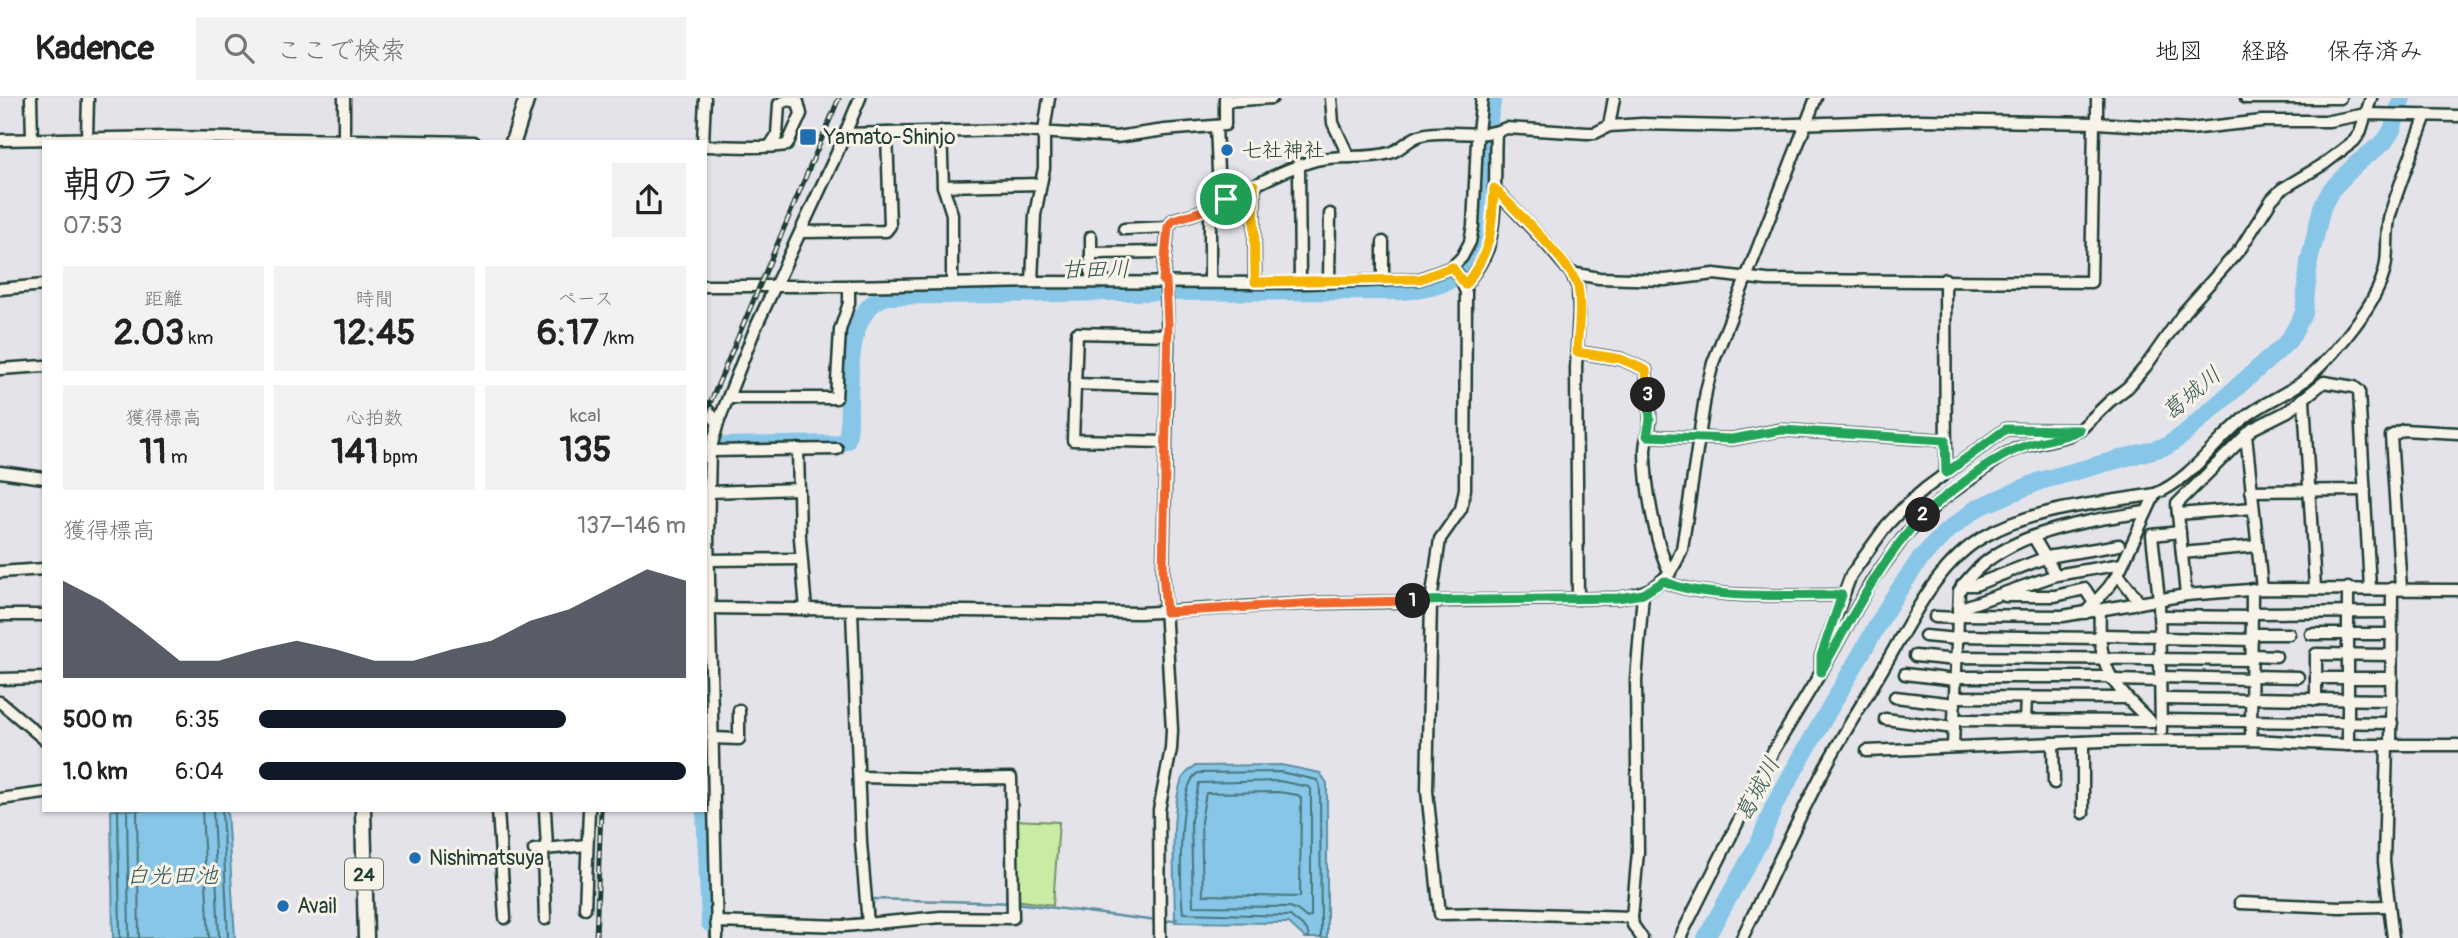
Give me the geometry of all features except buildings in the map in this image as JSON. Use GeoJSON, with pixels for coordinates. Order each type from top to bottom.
{"type":"FeatureCollection","features":[{"type":"Feature","properties":{"kind":"highway"},"geometry":{"type":"LineString","coordinates":[[514,140],[527,98]]}},
{"type":"Feature","properties":{"kind":"highway","name":"24"},"geometry":{"type":"LineString","coordinates":[[363,812],[366,938]]}},
{"type":"Feature","properties":{"kind":"street"},"geometry":{"type":"LineString","coordinates":[[30,98],[32,139]]}},
{"type":"Feature","properties":{"kind":"street"},"geometry":{"type":"LineString","coordinates":[[88,98],[88,138]]}},
{"type":"Feature","properties":{"kind":"street"},"geometry":{"type":"LineString","coordinates":[[344,98],[344,140]]}},
{"type":"Feature","properties":{"kind":"street"},"geometry":{"type":"LineString","coordinates":[[704,140],[705,98]]}},
{"type":"Feature","properties":{"kind":"street"},"geometry":{"type":"LineString","coordinates":[[717,938],[708,608],[712,446],[718,423],[755,330],[860,98]]}},
{"type":"Feature","properties":{"kind":"street"},"geometry":{"type":"LineString","coordinates":[[1032,282],[1036,203],[1044,168],[1044,131],[1049,98]]}},
{"type":"Feature","properties":{"kind":"street"},"geometry":{"type":"LineString","coordinates":[[845,134],[1044,131],[1116,137],[1225,125],[1225,99],[1272,98]]}},
{"type":"Feature","properties":{"kind":"street"},"geometry":{"type":"LineString","coordinates":[[1331,98],[1333,123],[1349,157]]}},
{"type":"Feature","properties":{"kind":"street"},"geometry":{"type":"LineString","coordinates":[[1464,282],[1477,269],[1489,245],[1494,188],[1482,98]]}},
{"type":"Feature","properties":{"kind":"street"},"geometry":{"type":"LineString","coordinates":[[1609,126],[1614,98]]}},
{"type":"Feature","properties":{"kind":"street"},"geometry":{"type":"LineString","coordinates":[[708,608],[1166,612],[1317,603],[1618,598],[1643,594],[1667,577],[1682,549],[1713,363],[1816,98]]}},
{"type":"Feature","properties":{"kind":"street"},"geometry":{"type":"LineString","coordinates":[[1571,273],[1585,277],[1639,279],[1675,279],[1714,274],[1744,278],[2091,282],[2097,98]]}},
{"type":"Feature","properties":{"kind":"street"},"geometry":{"type":"LineString","coordinates":[[2246,98],[2340,98]]}},
{"type":"Feature","properties":{"kind":"street"},"geometry":{"type":"LineString","coordinates":[[1680,938],[1774,750],[1878,572],[1906,534],[1940,501],[2004,455],[2018,448],[2067,436],[2080,430],[2138,377],[2184,312],[2241,248],[2272,199],[2282,189],[2324,164],[2354,141],[2369,114],[2371,98]]}},
{"type":"Feature","properties":{"kind":"street"},"geometry":{"type":"LineString","coordinates":[[707,144],[770,146],[782,146],[789,143],[804,102],[794,100],[782,101],[779,104],[776,135],[770,146]]}},
{"type":"Feature","properties":{"kind":"street"},"geometry":{"type":"LineString","coordinates":[[1160,938],[1159,810],[1172,730],[1163,571],[1168,335],[1165,282],[1168,227],[1173,220],[1210,208],[1299,166],[1332,157],[1371,158],[1395,152],[1419,135],[1442,132],[1487,133],[1506,128],[1595,133],[1609,126],[1920,120],[2095,123],[2190,129],[2262,121],[2329,121],[2369,114],[2458,116]]}},
{"type":"Feature","properties":{"kind":"street"},"geometry":{"type":"LineString","coordinates":[[1742,938],[1827,765],[1924,600],[1951,564],[1987,535],[2011,525],[2059,510],[2155,494],[2167,489],[2245,417],[2295,388],[2323,363],[2369,305],[2386,265],[2390,215],[2423,115]]}},
{"type":"Feature","properties":{"kind":"street"},"geometry":{"type":"LineString","coordinates":[[1216,126],[1218,171],[1226,199]]}},
{"type":"Feature","properties":{"kind":"street"},"geometry":{"type":"LineString","coordinates":[[941,131],[943,186],[952,214],[952,283]]}},
{"type":"Feature","properties":{"kind":"street"},"geometry":{"type":"LineString","coordinates":[[801,232],[886,231],[890,226],[887,133]]}},
{"type":"Feature","properties":{"kind":"street"},"geometry":{"type":"LineString","coordinates":[[707,285],[849,286],[1091,281],[1300,283],[1420,279],[1453,269],[1470,242],[1487,133]]}},
{"type":"Feature","properties":{"kind":"street"},"geometry":{"type":"LineString","coordinates":[[0,140],[259,140]]}},
{"type":"Feature","properties":{"kind":"street"},"geometry":{"type":"LineString","coordinates":[[1299,166],[1300,283]]}},
{"type":"Feature","properties":{"kind":"street"},"geometry":{"type":"LineString","coordinates":[[943,186],[1040,184]]}},
{"type":"Feature","properties":{"kind":"street"},"geometry":{"type":"LineString","coordinates":[[1254,185],[1255,282]]}},
{"type":"Feature","properties":{"kind":"street"},"geometry":{"type":"LineString","coordinates":[[1494,188],[1576,280],[1579,299],[1578,599]]}},
{"type":"Feature","properties":{"kind":"street"},"geometry":{"type":"LineString","coordinates":[[1210,208],[1210,282]]}},
{"type":"Feature","properties":{"kind":"street"},"geometry":{"type":"LineString","coordinates":[[1329,282],[1330,214]]}},
{"type":"Feature","properties":{"kind":"street"},"geometry":{"type":"LineString","coordinates":[[1124,229],[1168,227]]}},
{"type":"Feature","properties":{"kind":"street"},"geometry":{"type":"LineString","coordinates":[[1091,237],[1091,281]]}},
{"type":"Feature","properties":{"kind":"street"},"geometry":{"type":"LineString","coordinates":[[1382,281],[1383,242]]}},
{"type":"Feature","properties":{"kind":"street"},"geometry":{"type":"LineString","coordinates":[[1091,253],[1166,252]]}},
{"type":"Feature","properties":{"kind":"street"},"geometry":{"type":"LineString","coordinates":[[1453,269],[1464,282],[1465,489],[1461,509],[1440,538],[1431,601],[1427,780],[1440,915],[1497,913],[1632,917]]}},
{"type":"Feature","properties":{"kind":"street"},"geometry":{"type":"LineString","coordinates":[[1945,279],[1946,473]]}},
{"type":"Feature","properties":{"kind":"street"},"geometry":{"type":"LineString","coordinates":[[0,289],[42,285]]}},
{"type":"Feature","properties":{"kind":"street"},"geometry":{"type":"LineString","coordinates":[[728,398],[836,398],[840,330],[849,303],[849,286]]}},
{"type":"Feature","properties":{"kind":"street"},"geometry":{"type":"LineString","coordinates":[[1165,443],[1073,440],[1077,333],[1168,335]]}},
{"type":"Feature","properties":{"kind":"street"},"geometry":{"type":"LineString","coordinates":[[1577,352],[1621,359],[1646,370],[1650,419],[1646,459],[1657,535],[1667,577],[1681,587],[1723,592],[1842,595]]}},
{"type":"Feature","properties":{"kind":"street"},"geometry":{"type":"LineString","coordinates":[[0,369],[42,366]]}},
{"type":"Feature","properties":{"kind":"street"},"geometry":{"type":"LineString","coordinates":[[2186,595],[2177,504],[2252,429],[2288,411],[2324,382],[2354,387],[2359,391],[2370,588]]}},
{"type":"Feature","properties":{"kind":"street"},"geometry":{"type":"LineString","coordinates":[[1075,384],[1166,387]]}},
{"type":"Feature","properties":{"kind":"street"},"geometry":{"type":"LineString","coordinates":[[2304,400],[2315,589]]}},
{"type":"Feature","properties":{"kind":"street"},"geometry":{"type":"LineString","coordinates":[[707,409],[718,423]]}},
{"type":"Feature","properties":{"kind":"street"},"geometry":{"type":"LineString","coordinates":[[1821,672],[1821,656],[1851,576],[1887,525],[1926,488],[2006,429],[2080,430]]}},
{"type":"Feature","properties":{"kind":"street"},"geometry":{"type":"LineString","coordinates":[[1647,436],[1742,438],[1782,430],[1945,440]]}},
{"type":"Feature","properties":{"kind":"street"},"geometry":{"type":"LineString","coordinates":[[2393,938],[2384,862],[2392,723],[2392,612],[2396,589],[2391,436],[2403,430],[2458,433]]}},
{"type":"Feature","properties":{"kind":"street"},"geometry":{"type":"LineString","coordinates":[[2246,435],[2257,546],[2257,589],[2252,615],[2251,740]]}},
{"type":"Feature","properties":{"kind":"street"},"geometry":{"type":"LineString","coordinates":[[712,446],[837,449]]}},
{"type":"Feature","properties":{"kind":"street"},"geometry":{"type":"LineString","coordinates":[[798,449],[806,610]]}},
{"type":"Feature","properties":{"kind":"street"},"geometry":{"type":"LineString","coordinates":[[0,472],[42,478]]}},
{"type":"Feature","properties":{"kind":"street"},"geometry":{"type":"LineString","coordinates":[[709,492],[799,489]]}},
{"type":"Feature","properties":{"kind":"street"},"geometry":{"type":"LineString","coordinates":[[2251,491],[2365,490]]}},
{"type":"Feature","properties":{"kind":"street"},"geometry":{"type":"LineString","coordinates":[[2097,607],[2120,569],[2155,494]]}},
{"type":"Feature","properties":{"kind":"street"},"geometry":{"type":"LineString","coordinates":[[2178,514],[2253,508]]}},
{"type":"Feature","properties":{"kind":"street"},"geometry":{"type":"LineString","coordinates":[[1953,746],[1959,591],[1962,585],[1977,568],[1995,554],[2034,538],[2073,524],[2145,512]]}},
{"type":"Feature","properties":{"kind":"street"},"geometry":{"type":"LineString","coordinates":[[2158,724],[2161,699],[2159,600],[2152,535],[2180,531]]}},
{"type":"Feature","properties":{"kind":"street"},"geometry":{"type":"LineString","coordinates":[[2034,538],[2060,574],[2069,593]]}},
{"type":"Feature","properties":{"kind":"street"},"geometry":{"type":"LineString","coordinates":[[1962,585],[1975,586],[2047,557],[2119,545]]}},
{"type":"Feature","properties":{"kind":"street"},"geometry":{"type":"LineString","coordinates":[[2182,553],[2257,546]]}},
{"type":"Feature","properties":{"kind":"street"},"geometry":{"type":"LineString","coordinates":[[708,560],[802,559]]}},
{"type":"Feature","properties":{"kind":"street"},"geometry":{"type":"LineString","coordinates":[[0,572],[42,569]]}},
{"type":"Feature","properties":{"kind":"street"},"geometry":{"type":"LineString","coordinates":[[1958,614],[1997,596],[2060,574],[2120,569]]}},
{"type":"Feature","properties":{"kind":"street"},"geometry":{"type":"LineString","coordinates":[[2120,569],[2140,603]]}},
{"type":"Feature","properties":{"kind":"street"},"geometry":{"type":"LineString","coordinates":[[1997,596],[2056,596],[2085,589],[2097,607],[2102,657],[2111,678],[2125,698],[2158,724],[2174,741]]}},
{"type":"Feature","properties":{"kind":"street"},"geometry":{"type":"LineString","coordinates":[[1935,617],[1958,614],[2063,616],[2084,613],[2097,607],[2257,589],[2458,590]]}},
{"type":"Feature","properties":{"kind":"street"},"geometry":{"type":"LineString","coordinates":[[2348,589],[2348,746]]}},
{"type":"Feature","properties":{"kind":"street"},"geometry":{"type":"LineString","coordinates":[[1642,938],[1633,925],[1632,917],[1638,852],[1636,680],[1643,594]]}},
{"type":"Feature","properties":{"kind":"street"},"geometry":{"type":"LineString","coordinates":[[852,611],[861,843],[868,919]]}},
{"type":"Feature","properties":{"kind":"street"},"geometry":{"type":"LineString","coordinates":[[2159,616],[2392,612]]}},
{"type":"Feature","properties":{"kind":"street"},"geometry":{"type":"LineString","coordinates":[[0,615],[42,615]]}},
{"type":"Feature","properties":{"kind":"street"},"geometry":{"type":"LineString","coordinates":[[1925,636],[2252,637],[2289,634]]}},
{"type":"Feature","properties":{"kind":"street"},"geometry":{"type":"LineString","coordinates":[[2311,634],[2392,634]]}},
{"type":"Feature","properties":{"kind":"street"},"geometry":{"type":"LineString","coordinates":[[2316,700],[2316,654],[2392,655]]}},
{"type":"Feature","properties":{"kind":"street"},"geometry":{"type":"LineString","coordinates":[[1915,656],[2277,656]]}},
{"type":"Feature","properties":{"kind":"street"},"geometry":{"type":"LineString","coordinates":[[2039,657],[2039,677]]}},
{"type":"Feature","properties":{"kind":"street"},"geometry":{"type":"LineString","coordinates":[[1905,674],[1955,678],[2298,677]]}},
{"type":"Feature","properties":{"kind":"street"},"geometry":{"type":"LineString","coordinates":[[0,678],[42,678]]}},
{"type":"Feature","properties":{"kind":"street"},"geometry":{"type":"LineString","coordinates":[[2316,678],[2392,678]]}},
{"type":"Feature","properties":{"kind":"street"},"geometry":{"type":"LineString","coordinates":[[1895,697],[1955,701],[2125,698]]}},
{"type":"Feature","properties":{"kind":"street"},"geometry":{"type":"LineString","coordinates":[[2025,720],[2026,698]]}},
{"type":"Feature","properties":{"kind":"street"},"geometry":{"type":"LineString","coordinates":[[2161,699],[2392,700]]}},
{"type":"Feature","properties":{"kind":"street"},"geometry":{"type":"LineString","coordinates":[[0,702],[42,737]]}},
{"type":"Feature","properties":{"kind":"street"},"geometry":{"type":"LineString","coordinates":[[712,738],[739,739],[739,710]]}},
{"type":"Feature","properties":{"kind":"street"},"geometry":{"type":"LineString","coordinates":[[1885,719],[1954,724],[2025,720],[2158,724],[2251,720],[2392,723]]}},
{"type":"Feature","properties":{"kind":"street"},"geometry":{"type":"LineString","coordinates":[[1867,751],[2083,742],[2251,740],[2348,746],[2458,745]]}},
{"type":"Feature","properties":{"kind":"street"},"geometry":{"type":"LineString","coordinates":[[2083,742],[2083,813]]}},
{"type":"Feature","properties":{"kind":"street"},"geometry":{"type":"LineString","coordinates":[[2053,743],[2054,783]]}},
{"type":"Feature","properties":{"kind":"street"},"geometry":{"type":"LineString","coordinates":[[716,922],[836,926],[868,919],[1013,918],[1011,778],[860,777]]}},
{"type":"Feature","properties":{"kind":"street"},"geometry":{"type":"LineString","coordinates":[[0,799],[42,793]]}},
{"type":"Feature","properties":{"kind":"street"},"geometry":{"type":"LineString","coordinates":[[498,812],[505,918]]}},
{"type":"Feature","properties":{"kind":"street"},"geometry":{"type":"LineString","coordinates":[[545,812],[541,849],[545,919]]}},
{"type":"Feature","properties":{"kind":"street"},"geometry":{"type":"LineString","coordinates":[[585,908],[589,812]]}},
{"type":"Feature","properties":{"kind":"street"},"geometry":{"type":"LineString","coordinates":[[541,849],[587,845]]}},
{"type":"Feature","properties":{"kind":"street"},"geometry":{"type":"LineString","coordinates":[[2240,903],[2388,906]]}},
{"type":"Feature","properties":{"kind":"green space"},"geometry":{"type":"Polygon","coordinates":[[[1014,820],[1059,822],[1053,905],[1015,900],[1014,820]]]}},
{"type":"Feature","properties":{"kind":"water"},"geometry":{"type":"Polygon","coordinates":[[[1281,765],[1320,773],[1327,783],[1327,938],[1305,938],[1289,923],[1175,922],[1175,814],[1184,777],[1195,766],[1281,765]]]}},
{"type":"Feature","properties":{"kind":"water","name":"白光田池"},"geometry":{"type":"Polygon","coordinates":[[[111,812],[227,812],[235,938],[113,938],[111,812]]]}},
{"type":"Feature","properties":{"kind":"waterway","name":"甘田川"},"geometry":{"type":"LineString","coordinates":[[707,449],[721,446],[836,444],[846,441],[849,427],[851,357],[858,326],[874,302],[887,296],[1399,291],[1447,282],[1462,272],[1472,259],[1478,243],[1482,225],[1487,138],[1493,98]]}},
{"type":"Feature","properties":{"kind":"waterway","name":"葛城川"},"geometry":{"type":"LineString","coordinates":[[1706,938],[1761,839],[1774,806],[1796,767],[1892,600],[1920,559],[1945,533],[1977,508],[2040,481],[2167,446],[2280,349],[2289,340],[2304,313],[2309,262],[2322,207],[2331,190],[2355,165],[2385,141],[2392,130],[2402,98]]}},
{"type":"Feature","properties":{"kind":"waterway","name":"甘田川"},"geometry":{"type":"LineString","coordinates":[[705,812],[710,923]]}},
{"type":"Feature","properties":{"kind":"waterway"},"geometry":{"type":"LineString","coordinates":[[870,917],[873,917],[873,899],[1016,903],[1157,921]]}},
{"type":"Feature","properties":{"kind":"waterway"},"geometry":{"type":"LineString","coordinates":[[828,921],[864,918]]}},
{"type":"Feature","properties":{"kind":"waterway"},"geometry":{"type":"LineString","coordinates":[[1163,922],[1177,919]]}},
{"type":"Feature","properties":{"kind":"waterway"},"geometry":{"type":"LineString","coordinates":[[710,923],[710,938]]}},
{"type":"Feature","properties":{"kind":"railway"},"geometry":{"type":"LineString","coordinates":[[707,410],[839,98]]}},
{"type":"Feature","properties":{"kind":"railway"},"geometry":{"type":"LineString","coordinates":[[596,938],[601,812]]}},
{"type":"Feature","properties":{"kind":"place","name":"Yamato-Shinjo"},"geometry":{"type":"Point","coordinates":[808,137]}},
{"type":"Feature","properties":{"kind":"place","name":"七社神社"},"geometry":{"type":"Point","coordinates":[1227,150]}},
{"type":"Feature","properties":{"kind":"place","name":"Nishimatsuya"},"geometry":{"type":"Point","coordinates":[415,858]}},
{"type":"Feature","properties":{"kind":"place","name":"Avail"},"geometry":{"type":"Point","coordinates":[283,906]}},
{"type":"Feature","properties":{"kind":"route"},"geometry":{"type":"LineString","coordinates":[[1254,185],[1255,282],[1420,279],[1452,267],[1465,285],[1489,245],[1494,188],[1576,280],[1579,299],[1577,352],[1621,359],[1646,370],[1650,419],[1647,436],[1732,439],[1782,430],[1945,440],[1946,473],[2006,429],[2080,430],[2067,436],[2018,448],[2004,455],[1923,516],[1891,553],[1872,581],[1821,672],[1821,656],[1842,595],[1734,593],[1681,587],[1664,581],[1643,594],[1618,598],[1317,603],[1166,612],[1163,571],[1168,345],[1163,261],[1168,227],[1173,220],[1210,208],[1226,199],[1254,185]]}}]}
